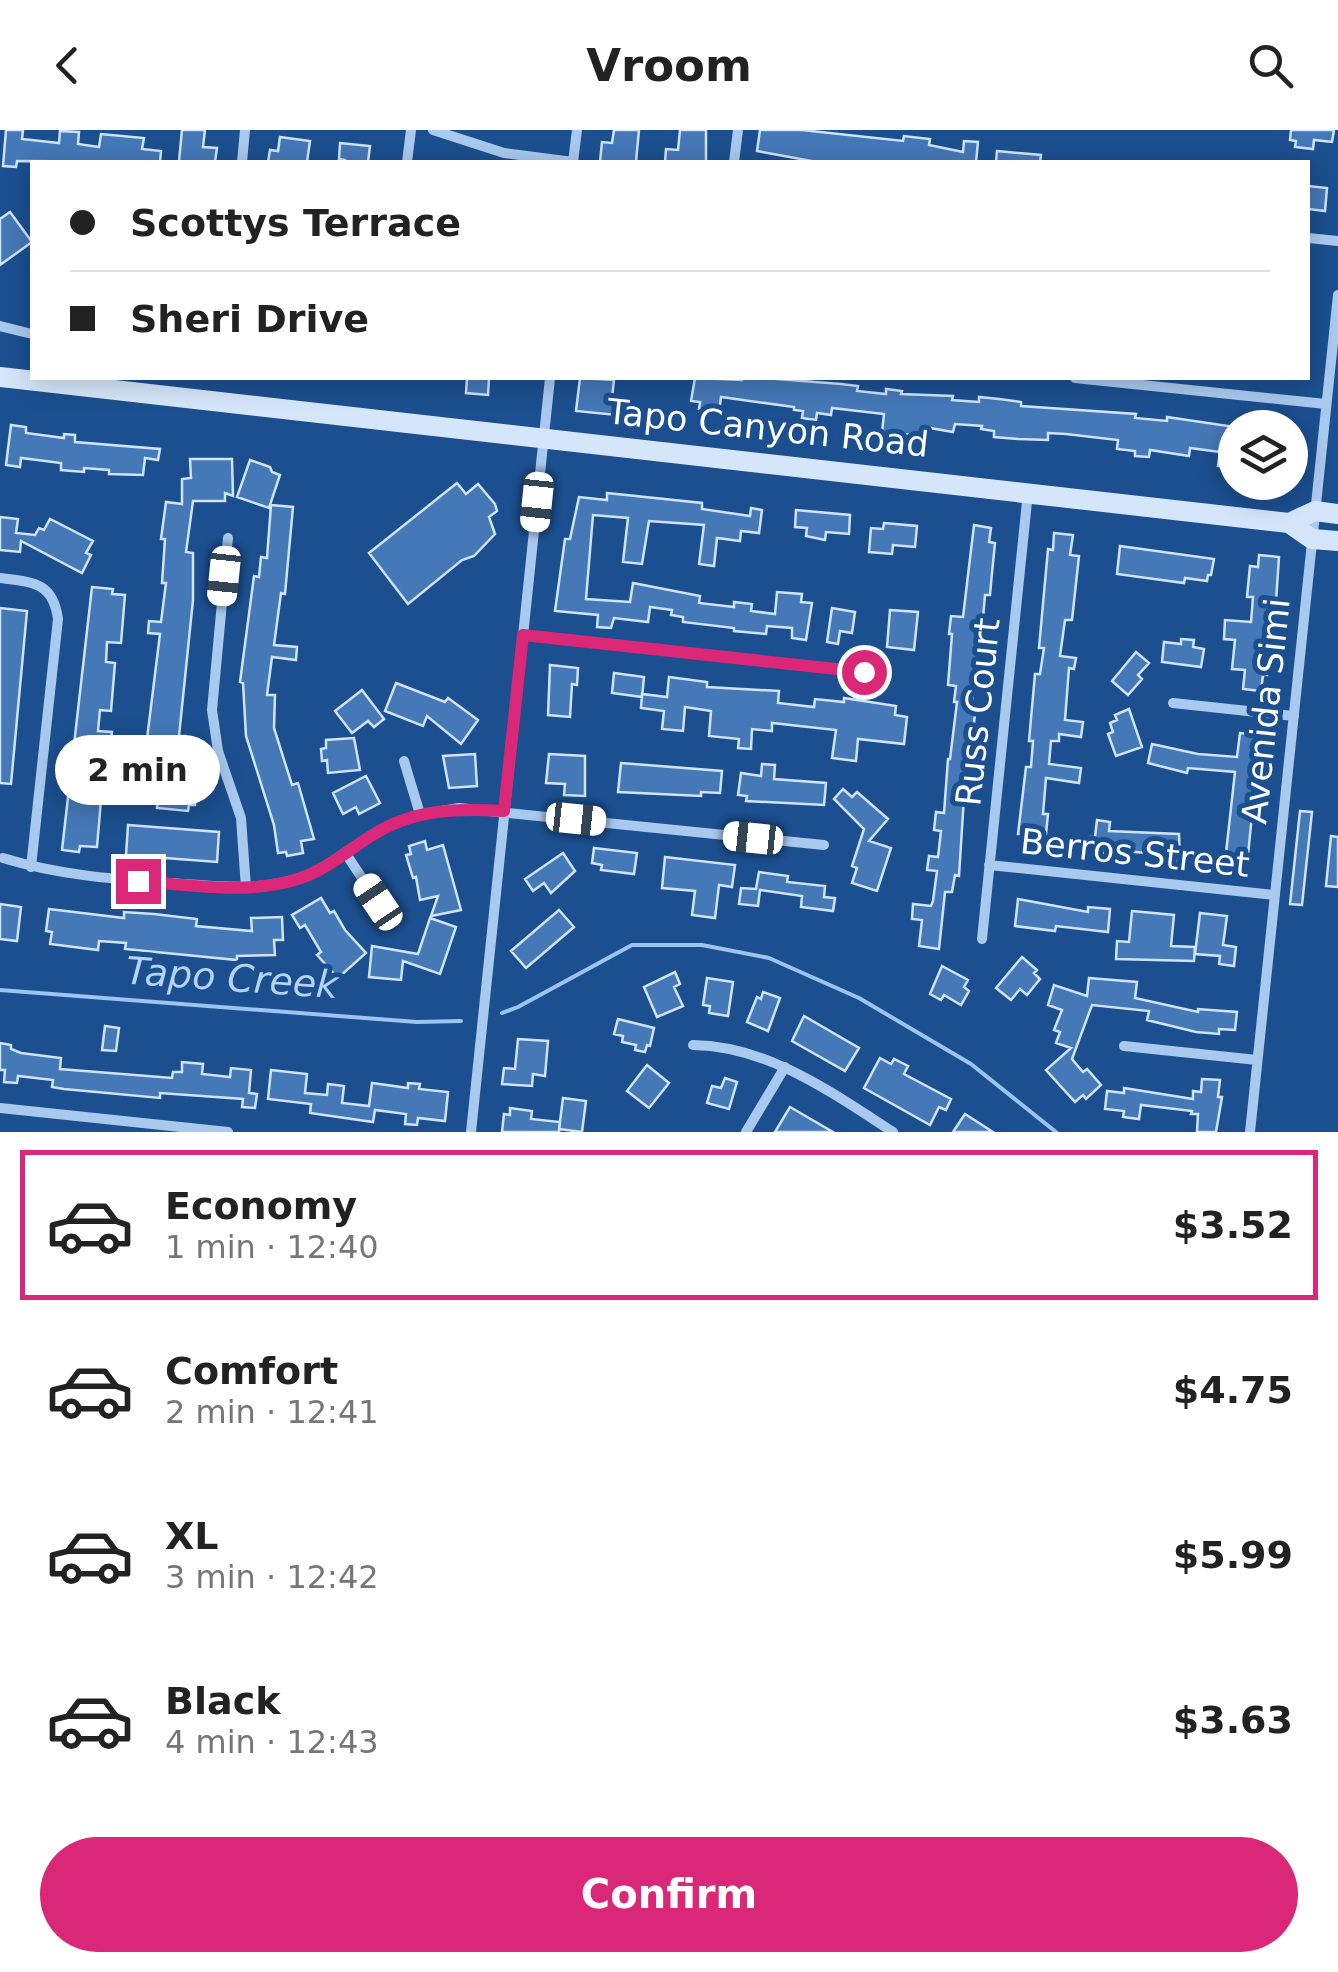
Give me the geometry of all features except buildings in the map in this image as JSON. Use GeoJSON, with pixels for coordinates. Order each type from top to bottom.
{"type":"FeatureCollection","features":[{"type":"Feature","properties":{"kind":"main road","name":"Tapo Canyon Road"},"geometry":{"type":"LineString","coordinates":[[0,376],[30,379]]}},
{"type":"Feature","properties":{"kind":"main road","name":"Tapo Canyon Road"},"geometry":{"type":"LineString","coordinates":[[36,380],[1289,522],[1312,538],[1338,541]]}},
{"type":"Feature","properties":{"kind":"main road","name":"Tapo Canyon Road"},"geometry":{"type":"LineString","coordinates":[[1289,522],[1315,511]]}},
{"type":"Feature","properties":{"kind":"main road"},"geometry":{"type":"LineString","coordinates":[[1315,511],[1338,514]]}},
{"type":"Feature","properties":{"kind":"street"},"geometry":{"type":"LineString","coordinates":[[242,160],[246,130]]}},
{"type":"Feature","properties":{"kind":"street"},"geometry":{"type":"LineString","coordinates":[[407,160],[410,130]]}},
{"type":"Feature","properties":{"kind":"street"},"geometry":{"type":"LineString","coordinates":[[433,130],[504,154],[556,160]]}},
{"type":"Feature","properties":{"kind":"street"},"geometry":{"type":"LineString","coordinates":[[573,160],[576,130]]}},
{"type":"Feature","properties":{"kind":"street"},"geometry":{"type":"LineString","coordinates":[[734,160],[738,130]]}},
{"type":"Feature","properties":{"kind":"street"},"geometry":{"type":"LineString","coordinates":[[1310,238],[1338,241]]}},
{"type":"Feature","properties":{"kind":"street","name":"Avenida Simi"},"geometry":{"type":"LineString","coordinates":[[1250,1132],[1338,295]]}},
{"type":"Feature","properties":{"kind":"street"},"geometry":{"type":"LineString","coordinates":[[0,326],[30,334]]}},
{"type":"Feature","properties":{"kind":"street"},"geometry":{"type":"LineString","coordinates":[[472,1132],[550,380]]}},
{"type":"Feature","properties":{"kind":"street"},"geometry":{"type":"LineString","coordinates":[[1095,380],[1326,404]]}},
{"type":"Feature","properties":{"kind":"street","name":"Russ Court"},"geometry":{"type":"LineString","coordinates":[[982,939],[1028,491]]}},
{"type":"Feature","properties":{"kind":"street"},"geometry":{"type":"LineString","coordinates":[[228,538],[212,710],[218,751],[241,818],[246,888]]}},
{"type":"Feature","properties":{"kind":"street"},"geometry":{"type":"LineString","coordinates":[[0,578],[30,581],[46,589],[55,602],[58,619],[32,867]]}},
{"type":"Feature","properties":{"kind":"street"},"geometry":{"type":"LineString","coordinates":[[523,635],[864,672]]}},
{"type":"Feature","properties":{"kind":"street"},"geometry":{"type":"LineString","coordinates":[[1174,703],[1294,716]]}},
{"type":"Feature","properties":{"kind":"street"},"geometry":{"type":"LineString","coordinates":[[404,762],[420,814]]}},
{"type":"Feature","properties":{"kind":"street"},"geometry":{"type":"LineString","coordinates":[[3,858],[92,878],[246,888],[300,878],[385,828],[420,814],[459,808],[824,845]]}},
{"type":"Feature","properties":{"kind":"street"},"geometry":{"type":"LineString","coordinates":[[346,854],[378,902]]}},
{"type":"Feature","properties":{"kind":"street","name":"Berros Street"},"geometry":{"type":"LineString","coordinates":[[989,865],[1274,896]]}},
{"type":"Feature","properties":{"kind":"street"},"geometry":{"type":"LineString","coordinates":[[692,1045],[739,1049],[785,1067],[893,1132]]}},
{"type":"Feature","properties":{"kind":"street"},"geometry":{"type":"LineString","coordinates":[[1124,1046],[1257,1060]]}},
{"type":"Feature","properties":{"kind":"street"},"geometry":{"type":"LineString","coordinates":[[746,1132],[785,1067]]}},
{"type":"Feature","properties":{"kind":"street"},"geometry":{"type":"LineString","coordinates":[[0,1108],[228,1132]]}},
{"type":"Feature","properties":{"kind":"waterway","name":"Tapo Creek"},"geometry":{"type":"LineString","coordinates":[[502,1013],[632,945],[702,945],[769,958],[859,998],[971,1064],[1056,1132]]}},
{"type":"Feature","properties":{"kind":"waterway","name":"Tapo Creek"},"geometry":{"type":"LineString","coordinates":[[0,990],[417,1022],[461,1021]]}},
{"type":"Feature","properties":{"kind":"route"},"geometry":{"type":"LineString","coordinates":[[138,881],[271,886],[323,868],[385,828],[420,814],[459,808],[504,811],[523,635],[864,672]]}}]}
